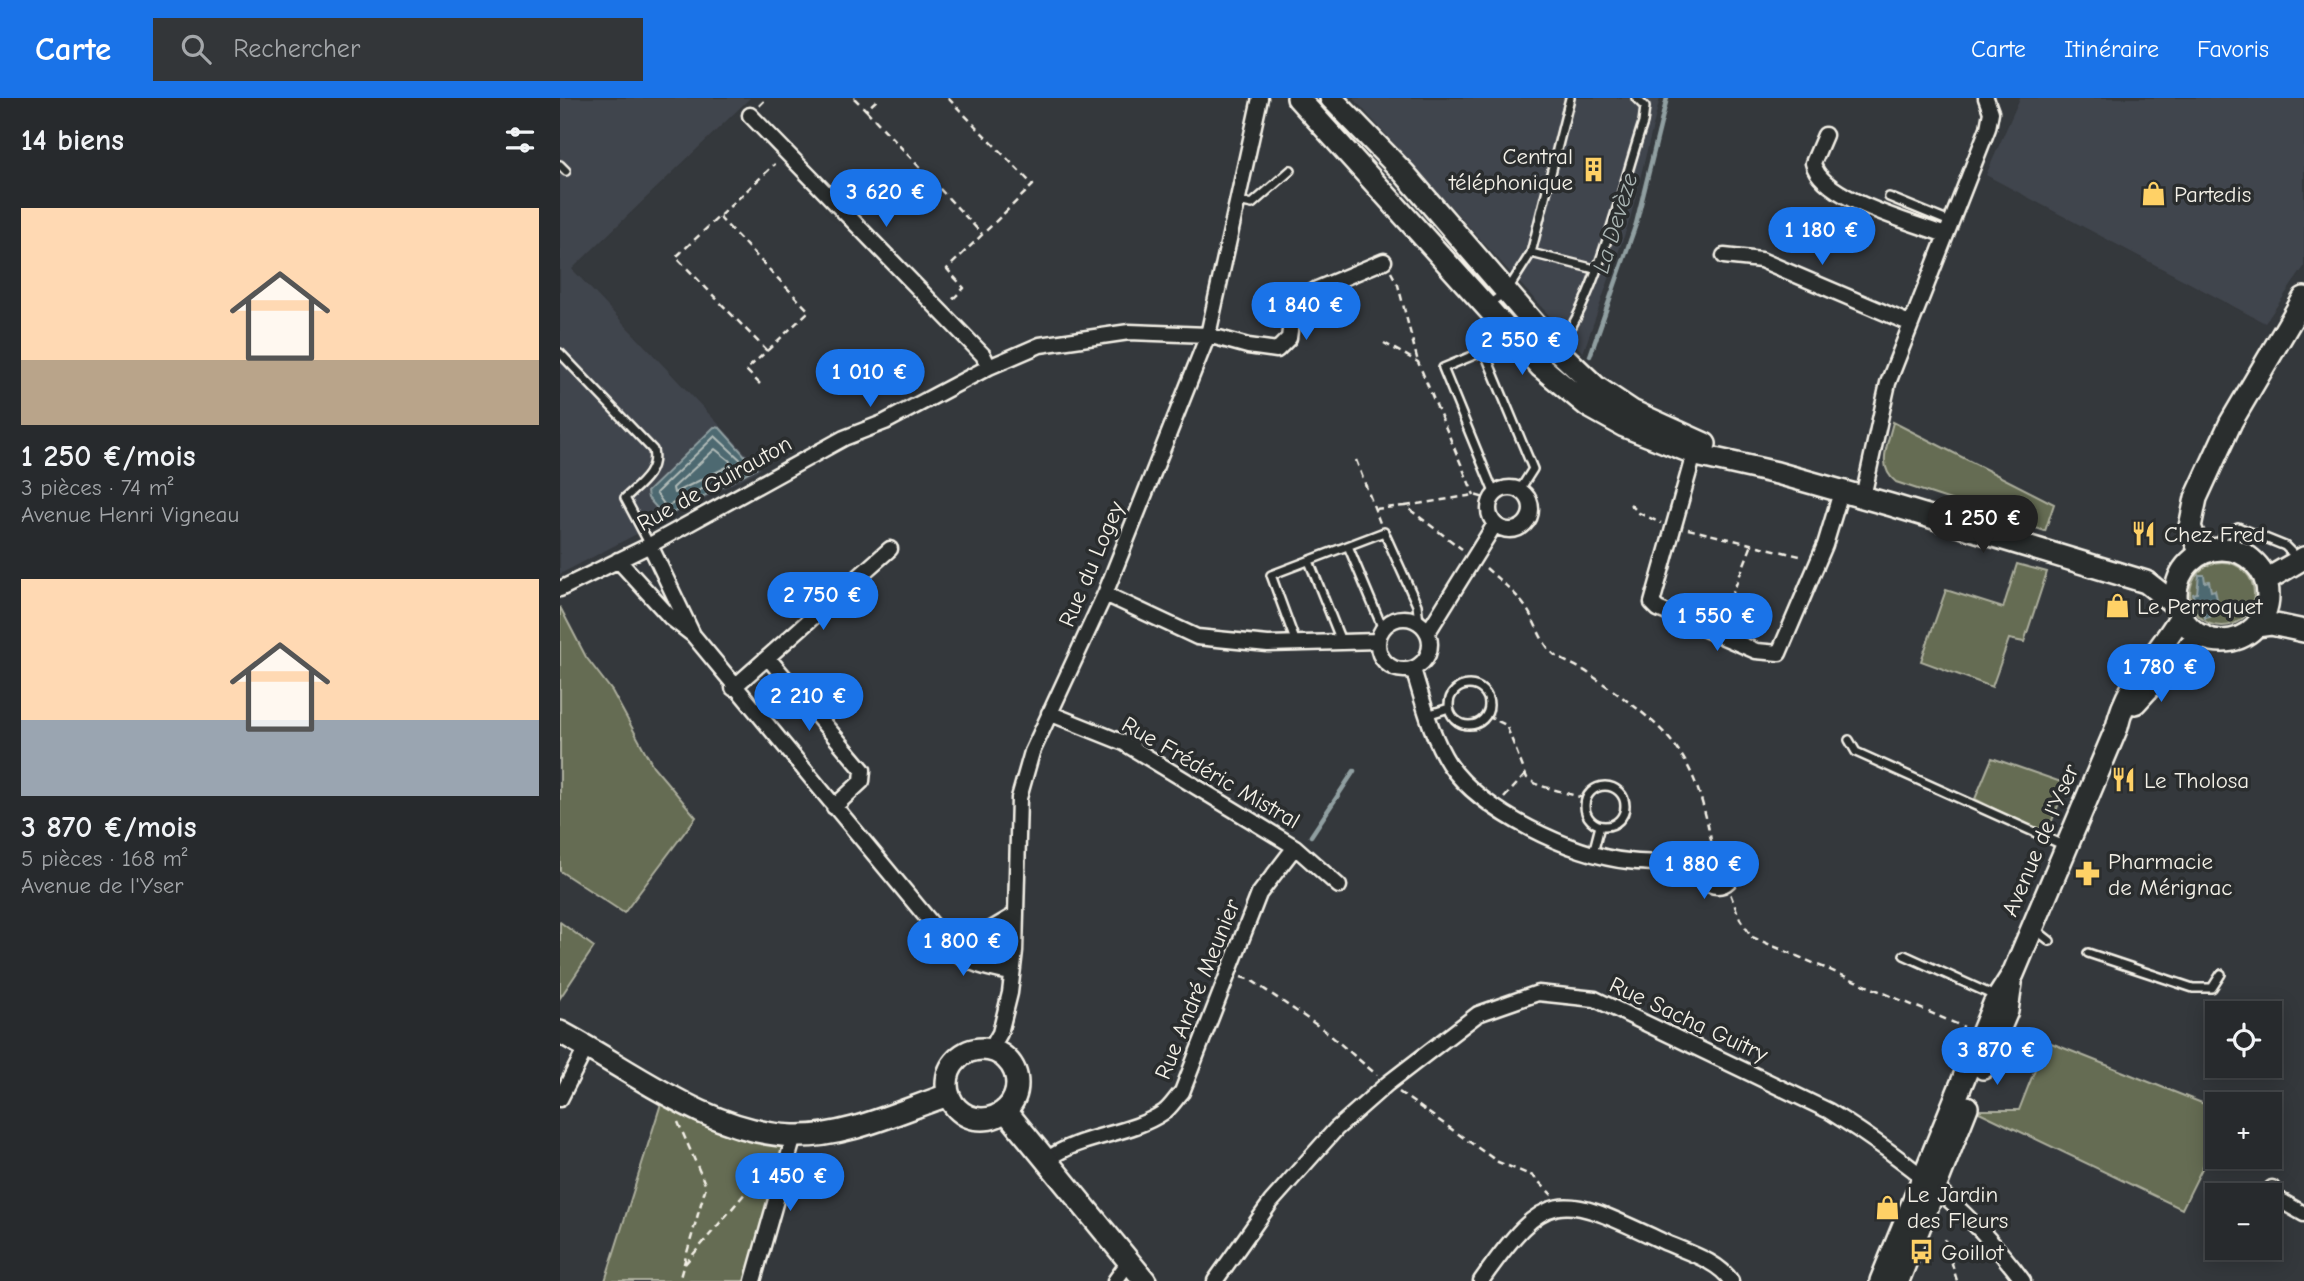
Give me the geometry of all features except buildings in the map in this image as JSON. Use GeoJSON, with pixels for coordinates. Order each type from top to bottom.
{"type":"FeatureCollection","features":[{"type":"Feature","properties":{"kind":"street","name":"Rue du Logey"},"geometry":{"type":"LineString","coordinates":[[990,1049],[1000,1033],[1012,973],[1019,799],[1032,752],[1105,594],[1208,335],[1261,98]]}},
{"type":"Feature","properties":{"kind":"street"},"geometry":{"type":"LineString","coordinates":[[1298,98],[1507,291],[1556,349],[1596,387],[1700,452]]}},
{"type":"Feature","properties":{"kind":"street"},"geometry":{"type":"LineString","coordinates":[[1331,98],[1486,306],[1541,367],[1588,406],[1633,431],[2146,582],[2180,612],[2190,628],[2203,636],[2231,640],[2256,626],[2289,625],[2304,631]]}},
{"type":"Feature","properties":{"kind":"street"},"geometry":{"type":"LineString","coordinates":[[1863,498],[1888,383],[1909,323],[1988,128],[1991,112],[1986,98]]}},
{"type":"Feature","properties":{"kind":"street"},"geometry":{"type":"LineString","coordinates":[[750,115],[983,355],[989,367]]}},
{"type":"Feature","properties":{"kind":"street"},"geometry":{"type":"LineString","coordinates":[[1825,135],[1813,163],[1821,180],[1864,204],[1947,228]]}},
{"type":"Feature","properties":{"kind":"street"},"geometry":{"type":"LineString","coordinates":[[1724,257],[1761,260],[1909,323]]}},
{"type":"Feature","properties":{"kind":"street","name":"Rue de Guirauton"},"geometry":{"type":"LineString","coordinates":[[560,589],[650,545],[844,438],[885,422],[989,367],[1040,345],[1129,332],[1208,335],[1248,346],[1278,350],[1289,338],[1292,314],[1298,301],[1317,289],[1384,261]]}},
{"type":"Feature","properties":{"kind":"street"},"geometry":{"type":"LineString","coordinates":[[2209,551],[2190,527],[2196,498],[2231,422],[2304,298]]}},
{"type":"Feature","properties":{"kind":"street"},"geometry":{"type":"LineString","coordinates":[[1700,452],[1673,525],[1653,603],[1658,609],[1756,651],[1779,653],[1817,562],[1841,492]]}},
{"type":"Feature","properties":{"kind":"street"},"geometry":{"type":"LineString","coordinates":[[1507,489],[1519,491],[1529,501],[1526,522],[1521,527],[1507,530],[1495,524],[1489,512],[1493,497],[1507,489]]}},
{"type":"Feature","properties":{"kind":"street"},"geometry":{"type":"LineString","coordinates":[[1423,627],[1474,558],[1495,524]]}},
{"type":"Feature","properties":{"kind":"street"},"geometry":{"type":"LineString","coordinates":[[650,545],[693,635],[733,688],[951,949],[973,964],[1012,973]]}},
{"type":"Feature","properties":{"kind":"street"},"geometry":{"type":"LineString","coordinates":[[733,688],[890,549]]}},
{"type":"Feature","properties":{"kind":"street"},"geometry":{"type":"LineString","coordinates":[[2146,582],[2165,579],[2209,551],[2241,552],[2260,569],[2279,607],[2304,620]]}},
{"type":"Feature","properties":{"kind":"street"},"geometry":{"type":"LineString","coordinates":[[618,560],[671,618],[693,635]]}},
{"type":"Feature","properties":{"kind":"street"},"geometry":{"type":"LineString","coordinates":[[2267,584],[2302,560]]}},
{"type":"Feature","properties":{"kind":"street"},"geometry":{"type":"LineString","coordinates":[[2180,612],[2177,587],[2184,569]]}},
{"type":"Feature","properties":{"kind":"street"},"geometry":{"type":"LineString","coordinates":[[2256,626],[2266,608],[2267,584]]}},
{"type":"Feature","properties":{"kind":"street"},"geometry":{"type":"LineString","coordinates":[[1105,594],[1197,637],[1268,644],[1341,642],[1380,635],[1403,618],[1423,627],[1430,640],[1427,658],[1413,669],[1404,671],[1387,665],[1381,658],[1380,635]]}},
{"type":"Feature","properties":{"kind":"street","name":"Avenue de l'Yser"},"geometry":{"type":"LineString","coordinates":[[1971,1078],[1981,1035],[1997,998],[2013,974],[2117,727],[2121,707],[2131,687],[2165,644],[2180,612]]}},
{"type":"Feature","properties":{"kind":"street","name":"Avenue de l'Yser"},"geometry":{"type":"LineString","coordinates":[[2117,727],[2149,685],[2203,636]]}},
{"type":"Feature","properties":{"kind":"street"},"geometry":{"type":"LineString","coordinates":[[768,658],[863,770],[862,781],[834,807]]}},
{"type":"Feature","properties":{"kind":"street"},"geometry":{"type":"LineString","coordinates":[[1413,669],[1427,715],[1448,762],[1464,784],[1522,824],[1576,848],[1626,861],[1728,858],[1732,866],[1732,876],[1726,883],[1716,886],[1707,882],[1702,873],[1709,859]]}},
{"type":"Feature","properties":{"kind":"street","name":"Rue Frédéric Mistral"},"geometry":{"type":"LineString","coordinates":[[1049,713],[1124,743],[1295,847],[1339,886]]}},
{"type":"Feature","properties":{"kind":"street","name":"Rue André Meunier"},"geometry":{"type":"LineString","coordinates":[[1048,1159],[1067,1146],[1142,1123],[1165,1111],[1182,1092],[1259,894],[1295,847]]}},
{"type":"Feature","properties":{"kind":"street"},"geometry":{"type":"LineString","coordinates":[[942,936],[978,937],[1015,915]]}},
{"type":"Feature","properties":{"kind":"street","name":"Avenue de l'Yser"},"geometry":{"type":"LineString","coordinates":[[1881,1281],[1901,1252],[1971,1078],[2007,1011],[2013,974]]}},
{"type":"Feature","properties":{"kind":"street","name":"Rue Sacha Guitry"},"geometry":{"type":"LineString","coordinates":[[1215,1281],[1271,1202],[1336,1129],[1387,1084],[1478,1014],[1538,993],[1595,999],[1829,1111],[1929,1183],[1975,1223],[2023,1281]]}},
{"type":"Feature","properties":{"kind":"street"},"geometry":{"type":"LineString","coordinates":[[560,1032],[731,1125],[794,1136],[832,1132],[948,1095]]}},
{"type":"Feature","properties":{"kind":"street"},"geometry":{"type":"LineString","coordinates":[[560,1100],[587,1046]]}},
{"type":"Feature","properties":{"kind":"street"},"geometry":{"type":"LineString","coordinates":[[990,1049],[1009,1061],[1017,1081],[1016,1092],[1005,1110],[984,1119],[973,1118],[962,1113],[948,1095],[948,1074],[953,1064],[970,1051],[990,1049]]}},
{"type":"Feature","properties":{"kind":"street"},"geometry":{"type":"LineString","coordinates":[[1005,1110],[1048,1159],[1128,1263],[1146,1281]]}},
{"type":"Feature","properties":{"kind":"street"},"geometry":{"type":"LineString","coordinates":[[752,1281],[794,1136]]}},
{"type":"Feature","properties":{"kind":"street"},"geometry":{"type":"LineString","coordinates":[[2282,1201],[2304,1214]]}},
{"type":"Feature","properties":{"kind":"street"},"geometry":{"type":"LineString","coordinates":[[1481,1281],[1522,1226],[1542,1212],[1562,1205],[1588,1208],[1612,1218],[1705,1261],[1731,1281]]}},
{"type":"Feature","properties":{"kind":"street","name":"Avenue de l'Yser"},"geometry":{"type":"LineString","coordinates":[[1898,1281],[1901,1252]]}},
{"type":"Feature","properties":{"kind":"street"},"geometry":{"type":"LineString","coordinates":[[1115,1281],[1128,1263]]}},
{"type":"Feature","properties":{"kind":"lane"},"geometry":{"type":"LineString","coordinates":[[1486,306],[1507,291],[1531,253],[1570,98]]}},
{"type":"Feature","properties":{"kind":"lane"},"geometry":{"type":"LineString","coordinates":[[1556,349],[1571,331],[1595,269],[1643,123],[1645,107],[1636,98]]}},
{"type":"Feature","properties":{"kind":"lane"},"geometry":{"type":"LineString","coordinates":[[1237,201],[1252,204],[1291,170]]}},
{"type":"Feature","properties":{"kind":"lane"},"geometry":{"type":"LineString","coordinates":[[1889,197],[1947,228]]}},
{"type":"Feature","properties":{"kind":"lane"},"geometry":{"type":"LineString","coordinates":[[1531,253],[1595,269]]}},
{"type":"Feature","properties":{"kind":"lane"},"geometry":{"type":"LineString","coordinates":[[1493,497],[1443,368],[1484,351],[1533,469],[1519,491]]}},
{"type":"Feature","properties":{"kind":"lane"},"geometry":{"type":"LineString","coordinates":[[560,354],[653,450],[655,461],[649,475],[625,498],[650,545]]}},
{"type":"Feature","properties":{"kind":"lane"},"geometry":{"type":"LineString","coordinates":[[2209,551],[2224,535],[2238,527],[2286,546],[2302,560]]}},
{"type":"Feature","properties":{"kind":"lane"},"geometry":{"type":"LineString","coordinates":[[1296,643],[1271,575],[1384,532],[1417,606],[1423,627]]}},
{"type":"Feature","properties":{"kind":"lane"},"geometry":{"type":"LineString","coordinates":[[1348,546],[1380,635]]}},
{"type":"Feature","properties":{"kind":"lane"},"geometry":{"type":"LineString","coordinates":[[1309,561],[1341,642]]}},
{"type":"Feature","properties":{"kind":"lane"},"geometry":{"type":"LineString","coordinates":[[1472,685],[1487,696],[1487,716],[1477,724],[1464,725],[1453,717],[1450,708],[1454,692],[1472,685]]}},
{"type":"Feature","properties":{"kind":"lane"},"geometry":{"type":"LineString","coordinates":[[1427,715],[1450,708]]}},
{"type":"Feature","properties":{"kind":"lane"},"geometry":{"type":"LineString","coordinates":[[1849,740],[1856,752],[2066,846]]}},
{"type":"Feature","properties":{"kind":"lane"},"geometry":{"type":"LineString","coordinates":[[1601,786],[1614,788],[1623,797],[1625,810],[1619,821],[1600,826],[1586,812],[1587,799],[1601,786]]}},
{"type":"Feature","properties":{"kind":"lane"},"geometry":{"type":"LineString","coordinates":[[1593,853],[1600,826]]}},
{"type":"Feature","properties":{"kind":"lane"},"geometry":{"type":"LineString","coordinates":[[2032,927],[2050,940]]}},
{"type":"Feature","properties":{"kind":"lane"},"geometry":{"type":"LineString","coordinates":[[2088,953],[2193,988],[2211,988],[2221,974]]}},
{"type":"Feature","properties":{"kind":"lane"},"geometry":{"type":"LineString","coordinates":[[1904,955],[1997,998]]}},
{"type":"Feature","properties":{"kind":"path"},"geometry":{"type":"LineString","coordinates":[[854,98],[982,234]]}},
{"type":"Feature","properties":{"kind":"path"},"geometry":{"type":"LineString","coordinates":[[866,110],[879,98]]}},
{"type":"Feature","properties":{"kind":"path"},"geometry":{"type":"LineString","coordinates":[[941,313],[964,288],[947,269],[1033,185],[948,98]]}},
{"type":"Feature","properties":{"kind":"path"},"geometry":{"type":"LineString","coordinates":[[767,351],[676,257],[788,152]]}},
{"type":"Feature","properties":{"kind":"path"},"geometry":{"type":"LineString","coordinates":[[719,217],[809,311],[746,370],[760,384]]}},
{"type":"Feature","properties":{"kind":"path"},"geometry":{"type":"LineString","coordinates":[[1384,261],[1398,285],[1418,362],[1474,495]]}},
{"type":"Feature","properties":{"kind":"path"},"geometry":{"type":"LineString","coordinates":[[1384,343],[1418,362]]}},
{"type":"Feature","properties":{"kind":"path"},"geometry":{"type":"LineString","coordinates":[[1356,460],[1384,532]]}},
{"type":"Feature","properties":{"kind":"path"},"geometry":{"type":"LineString","coordinates":[[1375,509],[1474,495],[1493,497]]}},
{"type":"Feature","properties":{"kind":"path"},"geometry":{"type":"LineString","coordinates":[[1630,504],[1655,522],[1753,542],[1817,562]]}},
{"type":"Feature","properties":{"kind":"path"},"geometry":{"type":"LineString","coordinates":[[1405,506],[1474,558],[1525,606],[1543,641],[1555,655],[1579,667],[1645,712],[1665,730],[1682,753],[1698,787],[1709,859]]}},
{"type":"Feature","properties":{"kind":"path"},"geometry":{"type":"LineString","coordinates":[[1716,634],[1753,542]]}},
{"type":"Feature","properties":{"kind":"path"},"geometry":{"type":"LineString","coordinates":[[1487,716],[1506,725],[1525,775],[1538,785],[1587,799]]}},
{"type":"Feature","properties":{"kind":"path"},"geometry":{"type":"LineString","coordinates":[[1498,807],[1525,775]]}},
{"type":"Feature","properties":{"kind":"path"},"geometry":{"type":"LineString","coordinates":[[1726,883],[1740,919],[1752,937],[1981,1035]]}},
{"type":"Feature","properties":{"kind":"path"},"geometry":{"type":"LineString","coordinates":[[665,1091],[706,1186],[678,1281]]}},
{"type":"Feature","properties":{"kind":"path"},"geometry":{"type":"LineString","coordinates":[[683,1266],[794,1136]]}},
{"type":"Feature","properties":{"kind":"path"},"geometry":{"type":"LineString","coordinates":[[1945,1239],[1956,1281]]}},
{"type":"Feature","properties":{"kind":"shaded area"},"geometry":{"type":"Polygon","coordinates":[[[560,98],[750,98],[572,269],[761,469],[560,574],[560,98]]]}},
{"type":"Feature","properties":{"kind":"shaded area"},"geometry":{"type":"Polygon","coordinates":[[[1353,98],[1660,98],[1630,219],[1583,353],[1353,98]]]}},
{"type":"Feature","properties":{"kind":"shaded area"},"geometry":{"type":"Polygon","coordinates":[[[2020,98],[2304,98],[2304,267],[2265,323],[1986,175],[2020,98]]]}},
{"type":"Feature","properties":{"kind":"green space"},"geometry":{"type":"Polygon","coordinates":[[[1893,422],[2054,504],[2045,531],[1896,482],[1886,469],[1885,462],[1886,446],[1893,422]]]}},
{"type":"Feature","properties":{"kind":"green space"},"geometry":{"type":"Polygon","coordinates":[[[2222,562],[2240,568],[2248,576],[2254,594],[2248,612],[2240,620],[2222,626],[2204,620],[2196,612],[2190,594],[2196,576],[2204,568],[2222,562]]]}},
{"type":"Feature","properties":{"kind":"green space"},"geometry":{"type":"Polygon","coordinates":[[[2017,564],[2047,572],[2024,642],[2009,639],[1992,687],[1921,661],[1946,590],[2003,608],[2017,564]]]}},
{"type":"Feature","properties":{"kind":"green space"},"geometry":{"type":"Polygon","coordinates":[[[560,607],[586,657],[612,691],[653,766],[696,817],[624,913],[560,871],[560,607]]]}},
{"type":"Feature","properties":{"kind":"green space"},"geometry":{"type":"Polygon","coordinates":[[[1992,758],[2067,784],[2046,835],[1975,799],[1992,758]]]}},
{"type":"Feature","properties":{"kind":"green space"},"geometry":{"type":"Polygon","coordinates":[[[560,922],[594,947],[560,998],[560,922]]]}},
{"type":"Feature","properties":{"kind":"green space"},"geometry":{"type":"Polygon","coordinates":[[[2046,1041],[2205,1104],[2205,1162],[2182,1209],[1975,1110],[2019,1110],[2046,1041]]]}},
{"type":"Feature","properties":{"kind":"green space"},"geometry":{"type":"Polygon","coordinates":[[[665,1091],[794,1136],[753,1281],[605,1281],[665,1091]]]}},
{"type":"Feature","properties":{"kind":"water"},"geometry":{"type":"Polygon","coordinates":[[[714,427],[720,428],[756,468],[665,517],[648,498],[647,492],[714,427]]]}},
{"type":"Feature","properties":{"kind":"water"},"geometry":{"type":"Polygon","coordinates":[[[2199,575],[2204,575],[2205,582],[2209,581],[2211,591],[2215,590],[2217,599],[2212,600],[2214,609],[2209,610],[2210,617],[2205,618],[2204,611],[2199,612],[2198,602],[2194,602],[2193,594],[2197,593],[2199,575]]]}},
{"type":"Feature","properties":{"kind":"waterway","name":"La Devèze"},"geometry":{"type":"LineString","coordinates":[[1590,356],[1636,224],[1667,98]]}},
{"type":"Feature","properties":{"kind":"waterway","name":"La Devèze"},"geometry":{"type":"LineString","coordinates":[[1311,836],[1354,771]]}},
{"type":"Feature","properties":{"kind":"place","name":"Central téléphonique"},"geometry":{"type":"Point","coordinates":[1593,169]}},
{"type":"Feature","properties":{"kind":"place","name":"Partedis"},"geometry":{"type":"Point","coordinates":[2154,194]}},
{"type":"Feature","properties":{"kind":"place","name":"Chez Fred"},"geometry":{"type":"Point","coordinates":[2144,534]}},
{"type":"Feature","properties":{"kind":"place","name":"Le Perroquet"},"geometry":{"type":"Point","coordinates":[2117,606]}},
{"type":"Feature","properties":{"kind":"place","name":"Le Tholosa"},"geometry":{"type":"Point","coordinates":[2124,780]}},
{"type":"Feature","properties":{"kind":"place","name":"Pharmacie de Mérignac"},"geometry":{"type":"Point","coordinates":[2088,874]}},
{"type":"Feature","properties":{"kind":"place","name":"Le Jardin des Fleurs"},"geometry":{"type":"Point","coordinates":[1887,1207]}},
{"type":"Feature","properties":{"kind":"place","name":"Goillot"},"geometry":{"type":"Point","coordinates":[1921,1252]}}]}
